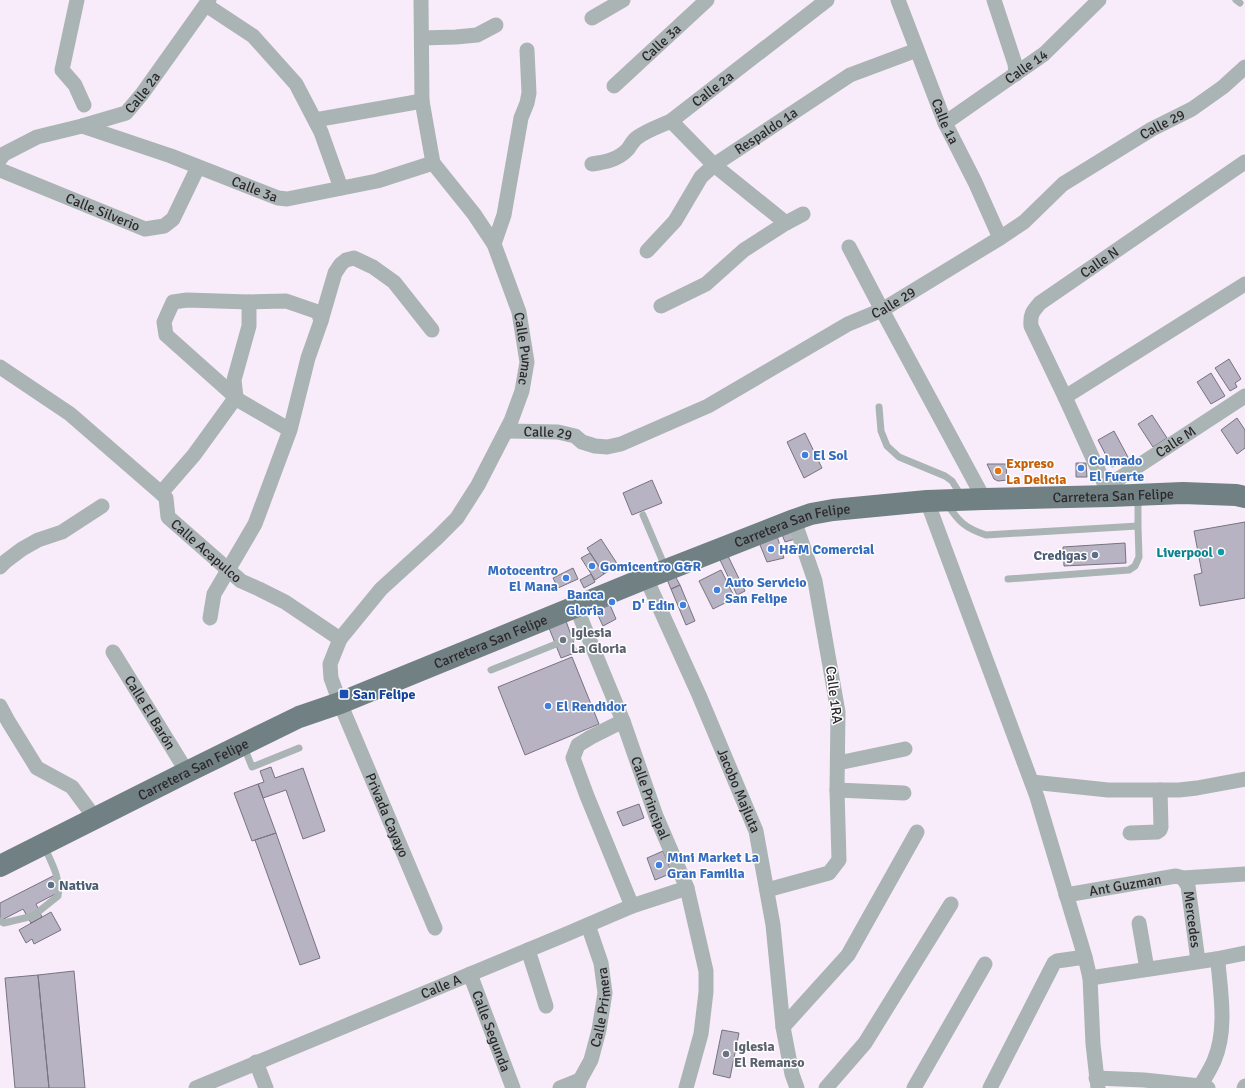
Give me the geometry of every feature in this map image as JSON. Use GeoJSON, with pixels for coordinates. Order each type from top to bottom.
{"type":"FeatureCollection","features":[{"type":"Feature","properties":{"kind":"main road","name":"Carretera San Felipe"},"geometry":{"type":"LineString","coordinates":[[0,866],[299,717],[340,703],[646,578],[811,514],[833,510],[955,500],[1108,492],[1138,494],[1183,493],[1236,495],[1245,497]]}},
{"type":"Feature","properties":{"kind":"street"},"geometry":{"type":"LineString","coordinates":[[77,0],[62,70],[75,85],[84,105]]}},
{"type":"Feature","properties":{"kind":"street","name":"Calle Pumac"},"geometry":{"type":"LineString","coordinates":[[340,703],[331,678],[330,664],[340,639],[381,589],[457,518],[478,485],[511,421],[522,391],[527,362],[519,312],[494,244],[474,214],[433,163],[422,101],[421,0]]}},
{"type":"Feature","properties":{"kind":"street"},"geometry":{"type":"LineString","coordinates":[[592,18],[623,0]]}},
{"type":"Feature","properties":{"kind":"street","name":"Calle 3a"},"geometry":{"type":"LineString","coordinates":[[614,86],[708,0]]}},
{"type":"Feature","properties":{"kind":"street","name":"Calle 2a"},"geometry":{"type":"LineString","coordinates":[[592,164],[608,162],[620,156],[638,137],[671,122],[828,0]]}},
{"type":"Feature","properties":{"kind":"street","name":"Calle 1a"},"geometry":{"type":"LineString","coordinates":[[898,0],[945,123],[975,182],[1000,238]]}},
{"type":"Feature","properties":{"kind":"street"},"geometry":{"type":"LineString","coordinates":[[994,0],[1015,64],[1016,74]]}},
{"type":"Feature","properties":{"kind":"street","name":"Calle 14"},"geometry":{"type":"LineString","coordinates":[[945,123],[1044,54],[1099,0]]}},
{"type":"Feature","properties":{"kind":"street"},"geometry":{"type":"LineString","coordinates":[[208,3],[253,36],[296,84],[321,132],[342,188]]}},
{"type":"Feature","properties":{"kind":"street","name":"Calle 2a"},"geometry":{"type":"LineString","coordinates":[[0,160],[4,154],[37,138],[126,113],[142,94],[208,3]]}},
{"type":"Feature","properties":{"kind":"street"},"geometry":{"type":"LineString","coordinates":[[422,38],[477,35],[496,25]]}},
{"type":"Feature","properties":{"kind":"street"},"geometry":{"type":"LineString","coordinates":[[494,244],[504,215],[521,118],[529,93],[527,50]]}},
{"type":"Feature","properties":{"kind":"street","name":"Respaldo 1a"},"geometry":{"type":"LineString","coordinates":[[647,251],[676,221],[701,177],[714,165],[850,75],[917,50]]}},
{"type":"Feature","properties":{"kind":"street","name":"Calle 29"},"geometry":{"type":"LineString","coordinates":[[506,431],[558,432],[575,436],[582,442],[595,446],[607,447],[621,444],[708,406],[848,324],[882,310],[1000,238],[1024,222],[1064,184],[1152,129],[1192,110],[1223,87],[1245,66]]}},
{"type":"Feature","properties":{"kind":"street"},"geometry":{"type":"LineString","coordinates":[[315,120],[422,101]]}},
{"type":"Feature","properties":{"kind":"street"},"geometry":{"type":"LineString","coordinates":[[671,122],[714,165],[786,223]]}},
{"type":"Feature","properties":{"kind":"street","name":"Calle 3a"},"geometry":{"type":"LineString","coordinates":[[82,126],[171,156],[278,198],[287,199],[377,181],[433,163]]}},
{"type":"Feature","properties":{"kind":"street","name":"Calle N"},"geometry":{"type":"LineString","coordinates":[[1108,492],[1031,326],[1030,318],[1040,303],[1245,162]]}},
{"type":"Feature","properties":{"kind":"street","name":"Calle Silverio"},"geometry":{"type":"LineString","coordinates":[[0,170],[145,229],[164,226],[173,219],[198,167]]}},
{"type":"Feature","properties":{"kind":"street"},"geometry":{"type":"LineString","coordinates":[[661,306],[706,284],[744,250],[803,214]]}},
{"type":"Feature","properties":{"kind":"street"},"geometry":{"type":"LineString","coordinates":[[849,246],[882,310],[955,500],[1032,782],[1085,957],[1090,978],[1093,1044],[1097,1083],[1144,1080],[1204,1087],[1220,1040],[1222,1014],[1218,963],[1216,959]]}},
{"type":"Feature","properties":{"kind":"street"},"geometry":{"type":"LineString","coordinates":[[210,618],[214,594],[255,524],[290,430],[308,358],[335,273],[341,264],[346,260],[354,258],[373,267],[394,282],[432,330]]}},
{"type":"Feature","properties":{"kind":"street"},"geometry":{"type":"LineString","coordinates":[[1065,397],[1245,284]]}},
{"type":"Feature","properties":{"kind":"street"},"geometry":{"type":"LineString","coordinates":[[290,430],[240,401],[166,335],[164,322],[173,302],[186,300],[249,302],[286,301],[318,312],[321,320]]}},
{"type":"Feature","properties":{"kind":"street"},"geometry":{"type":"LineString","coordinates":[[160,494],[194,455],[236,397],[234,380],[249,326],[249,302]]}},
{"type":"Feature","properties":{"kind":"street","name":"Calle Acapulco"},"geometry":{"type":"LineString","coordinates":[[0,367],[70,414],[166,498],[168,517],[241,581],[285,602],[340,639]]}},
{"type":"Feature","properties":{"kind":"street","name":"Calle M"},"geometry":{"type":"LineString","coordinates":[[1108,492],[1245,396]]}},
{"type":"Feature","properties":{"kind":"street"},"geometry":{"type":"LineString","coordinates":[[0,566],[22,549],[38,540],[62,532],[102,506]]}},
{"type":"Feature","properties":{"kind":"street","name":"Calle 1RA"},"geometry":{"type":"LineString","coordinates":[[767,890],[830,873],[839,860],[837,790],[838,712],[815,581],[794,520]]}},
{"type":"Feature","properties":{"kind":"street","name":"Jacobo Majluta"},"geometry":{"type":"LineString","coordinates":[[646,578],[699,695],[756,831],[773,926],[783,1027],[792,1074],[797,1088]]}},
{"type":"Feature","properties":{"kind":"street","name":"Calle Principal"},"geometry":{"type":"LineString","coordinates":[[576,607],[624,722],[656,816],[687,888],[706,971],[706,992],[701,1034],[686,1088]]}},
{"type":"Feature","properties":{"kind":"street","name":"Calle El Barón"},"geometry":{"type":"LineString","coordinates":[[114,652],[187,772]]}},
{"type":"Feature","properties":{"kind":"street","name":"Privada Cayayo"},"geometry":{"type":"LineString","coordinates":[[340,703],[435,928]]}},
{"type":"Feature","properties":{"kind":"street"},"geometry":{"type":"LineString","coordinates":[[0,706],[4,720],[37,768],[72,786],[95,818]]}},
{"type":"Feature","properties":{"kind":"street"},"geometry":{"type":"LineString","coordinates":[[624,722],[591,737],[578,745],[574,758],[587,796],[632,906]]}},
{"type":"Feature","properties":{"kind":"street"},"geometry":{"type":"LineString","coordinates":[[838,763],[905,749]]}},
{"type":"Feature","properties":{"kind":"street"},"geometry":{"type":"LineString","coordinates":[[1032,782],[1108,790],[1160,790],[1197,788],[1245,779]]}},
{"type":"Feature","properties":{"kind":"street"},"geometry":{"type":"LineString","coordinates":[[837,790],[904,793]]}},
{"type":"Feature","properties":{"kind":"street"},"geometry":{"type":"LineString","coordinates":[[1130,833],[1157,832],[1160,830],[1162,827],[1160,790]]}},
{"type":"Feature","properties":{"kind":"street"},"geometry":{"type":"LineString","coordinates":[[783,1027],[848,955],[917,832]]}},
{"type":"Feature","properties":{"kind":"street","name":"Ant Guzman"},"geometry":{"type":"LineString","coordinates":[[1066,895],[1176,876],[1183,878],[1245,874]]}},
{"type":"Feature","properties":{"kind":"street","name":"Mercedes"},"geometry":{"type":"LineString","coordinates":[[1183,878],[1188,886],[1198,962]]}},
{"type":"Feature","properties":{"kind":"street","name":"Calle A"},"geometry":{"type":"LineString","coordinates":[[196,1088],[632,906],[687,888]]}},
{"type":"Feature","properties":{"kind":"street"},"geometry":{"type":"LineString","coordinates":[[826,1088],[865,1043],[951,904]]}},
{"type":"Feature","properties":{"kind":"street"},"geometry":{"type":"LineString","coordinates":[[1139,924],[1147,969]]}},
{"type":"Feature","properties":{"kind":"street","name":"Calle Primera"},"geometry":{"type":"LineString","coordinates":[[579,1084],[591,1060],[599,1030],[605,994],[601,963],[588,925]]}},
{"type":"Feature","properties":{"kind":"street"},"geometry":{"type":"LineString","coordinates":[[528,950],[546,1006]]}},
{"type":"Feature","properties":{"kind":"street"},"geometry":{"type":"LineString","coordinates":[[1090,978],[1198,962],[1245,953]]}},
{"type":"Feature","properties":{"kind":"street"},"geometry":{"type":"LineString","coordinates":[[990,1088],[1054,964],[1057,961],[1085,957]]}},
{"type":"Feature","properties":{"kind":"street"},"geometry":{"type":"LineString","coordinates":[[914,1088],[985,964]]}},
{"type":"Feature","properties":{"kind":"street","name":"Calle Segunda"},"geometry":{"type":"LineString","coordinates":[[470,974],[513,1088]]}},
{"type":"Feature","properties":{"kind":"street"},"geometry":{"type":"LineString","coordinates":[[256,1062],[266,1088]]}},
{"type":"Feature","properties":{"kind":"street"},"geometry":{"type":"LineString","coordinates":[[560,1088],[579,1084]]}},
{"type":"Feature","properties":{"kind":"lane"},"geometry":{"type":"LineString","coordinates":[[879,407],[881,431],[887,446],[899,457],[945,476],[952,481],[958,521],[972,531],[986,535],[1138,526]]}},
{"type":"Feature","properties":{"kind":"lane"},"geometry":{"type":"LineString","coordinates":[[1008,579],[1129,570],[1135,566],[1139,557],[1138,494]]}},
{"type":"Feature","properties":{"kind":"lane"},"geometry":{"type":"LineString","coordinates":[[643,516],[667,570]]}},
{"type":"Feature","properties":{"kind":"lane"},"geometry":{"type":"LineString","coordinates":[[491,670],[586,632]]}},
{"type":"Feature","properties":{"kind":"lane"},"geometry":{"type":"LineString","coordinates":[[242,745],[252,767],[299,748]]}},
{"type":"Feature","properties":{"kind":"lane"},"geometry":{"type":"LineString","coordinates":[[0,921],[4,923],[33,916],[58,896],[60,887],[57,876],[43,844]]}},
{"type":"Feature","properties":{"kind":"building"},"geometry":{"type":"Polygon","coordinates":[[[1229,359],[1241,379],[1235,383],[1237,387],[1230,391],[1215,368],[1229,359]]]}},
{"type":"Feature","properties":{"kind":"building"},"geometry":{"type":"Polygon","coordinates":[[[1211,373],[1225,396],[1211,404],[1197,382],[1211,373]]]}},
{"type":"Feature","properties":{"kind":"building"},"geometry":{"type":"Polygon","coordinates":[[[1152,415],[1167,438],[1153,447],[1138,424],[1152,415]]]}},
{"type":"Feature","properties":{"kind":"building"},"geometry":{"type":"Polygon","coordinates":[[[1237,418],[1245,430],[1245,448],[1237,454],[1221,430],[1237,418]]]}},
{"type":"Feature","properties":{"kind":"building"},"geometry":{"type":"Polygon","coordinates":[[[1114,431],[1129,459],[1112,467],[1098,440],[1114,431]]]}},
{"type":"Feature","properties":{"kind":"building","name":"El Sol"},"geometry":{"type":"Polygon","coordinates":[[[805,433],[822,468],[804,478],[787,442],[805,433]]]}},
{"type":"Feature","properties":{"kind":"building","name":"Colmado El Fuerte"},"geometry":{"type":"Polygon","coordinates":[[[1076,463],[1086,463],[1087,477],[1076,477],[1076,463]]]}},
{"type":"Feature","properties":{"kind":"building","name":"Expreso La Delicia"},"geometry":{"type":"Polygon","coordinates":[[[987,464],[1006,464],[1007,480],[998,481],[994,479],[987,464]]]}},
{"type":"Feature","properties":{"kind":"building"},"geometry":{"type":"Polygon","coordinates":[[[652,480],[662,503],[632,515],[623,493],[652,480]]]}},
{"type":"Feature","properties":{"kind":"building","name":"Liverpool"},"geometry":{"type":"Polygon","coordinates":[[[1245,522],[1245,598],[1200,606],[1194,575],[1202,573],[1194,531],[1245,522]]]}},
{"type":"Feature","properties":{"kind":"building"},"geometry":{"type":"Polygon","coordinates":[[[791,528],[795,539],[785,542],[781,532],[791,528]]]}},
{"type":"Feature","properties":{"kind":"building","name":"H&M Comercial"},"geometry":{"type":"Polygon","coordinates":[[[776,533],[784,558],[767,562],[758,540],[776,533]]]}},
{"type":"Feature","properties":{"kind":"building"},"geometry":{"type":"Polygon","coordinates":[[[601,539],[618,565],[604,574],[587,548],[601,539]]]}},
{"type":"Feature","properties":{"kind":"building","name":"Credigas"},"geometry":{"type":"Polygon","coordinates":[[[1125,543],[1126,563],[1064,566],[1063,547],[1125,543]]]}},
{"type":"Feature","properties":{"kind":"building","name":"Gomicentro G&R"},"geometry":{"type":"Polygon","coordinates":[[[590,553],[604,574],[595,580],[581,558],[590,553]]]}},
{"type":"Feature","properties":{"kind":"building"},"geometry":{"type":"Polygon","coordinates":[[[728,556],[745,591],[737,595],[720,560],[728,556]]]}},
{"type":"Feature","properties":{"kind":"building","name":"Motocentro El Mana"},"geometry":{"type":"Polygon","coordinates":[[[573,568],[578,579],[558,588],[553,578],[573,568]]]}},
{"type":"Feature","properties":{"kind":"building","name":"Auto Servicio San Felipe"},"geometry":{"type":"Polygon","coordinates":[[[721,570],[735,598],[713,609],[699,581],[721,570]]]}},
{"type":"Feature","properties":{"kind":"building"},"geometry":{"type":"Polygon","coordinates":[[[591,574],[595,582],[584,588],[580,580],[591,574]]]}},
{"type":"Feature","properties":{"kind":"building"},"geometry":{"type":"Polygon","coordinates":[[[674,574],[680,585],[671,589],[666,577],[674,574]]]}},
{"type":"Feature","properties":{"kind":"building","name":"D' Edin"},"geometry":{"type":"Polygon","coordinates":[[[680,585],[695,621],[686,625],[671,589],[680,585]]]}},
{"type":"Feature","properties":{"kind":"building"},"geometry":{"type":"Polygon","coordinates":[[[610,605],[616,619],[603,626],[596,611],[610,605]]]}},
{"type":"Feature","properties":{"kind":"building","name":"Iglesia La Gloria"},"geometry":{"type":"Polygon","coordinates":[[[566,621],[577,652],[561,658],[549,628],[566,621]]]}},
{"type":"Feature","properties":{"kind":"building","name":"El Rendidor"},"geometry":{"type":"Polygon","coordinates":[[[572,657],[599,724],[525,755],[498,687],[572,657]]]}},
{"type":"Feature","properties":{"kind":"building"},"geometry":{"type":"Polygon","coordinates":[[[271,767],[275,778],[303,768],[325,831],[303,839],[286,790],[263,798],[258,784],[264,782],[260,771],[271,767]]]}},
{"type":"Feature","properties":{"kind":"building"},"geometry":{"type":"Polygon","coordinates":[[[258,784],[276,833],[252,841],[234,793],[258,784]]]}},
{"type":"Feature","properties":{"kind":"building"},"geometry":{"type":"Polygon","coordinates":[[[639,804],[644,818],[623,826],[617,812],[639,804]]]}},
{"type":"Feature","properties":{"kind":"building"},"geometry":{"type":"Polygon","coordinates":[[[276,833],[320,958],[300,965],[255,840],[276,833]]]}},
{"type":"Feature","properties":{"kind":"building","name":"Mini Market La Gran Familia"},"geometry":{"type":"Polygon","coordinates":[[[663,851],[672,873],[655,880],[647,858],[663,851]]]}},
{"type":"Feature","properties":{"kind":"building"},"geometry":{"type":"Polygon","coordinates":[[[55,875],[63,890],[36,904],[42,917],[31,923],[23,909],[0,921],[0,903],[55,875]]]}},
{"type":"Feature","properties":{"kind":"building"},"geometry":{"type":"Polygon","coordinates":[[[51,912],[61,930],[34,944],[32,939],[26,943],[19,930],[51,912]]]}},
{"type":"Feature","properties":{"kind":"building"},"geometry":{"type":"Polygon","coordinates":[[[74,971],[85,1088],[49,1088],[38,975],[74,971]]]}},
{"type":"Feature","properties":{"kind":"building"},"geometry":{"type":"Polygon","coordinates":[[[38,975],[49,1088],[15,1088],[5,978],[38,975]]]}},
{"type":"Feature","properties":{"kind":"building","name":"Iglesia El Remanso"},"geometry":{"type":"Polygon","coordinates":[[[722,1030],[739,1033],[730,1078],[713,1074],[722,1030]]]}},
{"type":"Feature","properties":{"kind":"place","name":"El Sol"},"geometry":{"type":"Point","coordinates":[805,455]}},
{"type":"Feature","properties":{"kind":"place","name":"Colmado El Fuerte"},"geometry":{"type":"Point","coordinates":[1081,468]}},
{"type":"Feature","properties":{"kind":"place","name":"Expreso La Delicia"},"geometry":{"type":"Point","coordinates":[998,471]}},
{"type":"Feature","properties":{"kind":"place","name":"H&M Comercial"},"geometry":{"type":"Point","coordinates":[771,549]}},
{"type":"Feature","properties":{"kind":"place","name":"Liverpool"},"geometry":{"type":"Point","coordinates":[1221,552]}},
{"type":"Feature","properties":{"kind":"place","name":"Credigas"},"geometry":{"type":"Point","coordinates":[1095,555]}},
{"type":"Feature","properties":{"kind":"place","name":"Gomicentro G&R"},"geometry":{"type":"Point","coordinates":[592,566]}},
{"type":"Feature","properties":{"kind":"place","name":"Motocentro El Mana"},"geometry":{"type":"Point","coordinates":[566,578]}},
{"type":"Feature","properties":{"kind":"place","name":"Auto Servicio San Felipe"},"geometry":{"type":"Point","coordinates":[717,590]}},
{"type":"Feature","properties":{"kind":"place","name":"Banca Gloria"},"geometry":{"type":"Point","coordinates":[612,602]}},
{"type":"Feature","properties":{"kind":"place","name":"D' Edin"},"geometry":{"type":"Point","coordinates":[683,605]}},
{"type":"Feature","properties":{"kind":"place","name":"Iglesia La Gloria"},"geometry":{"type":"Point","coordinates":[563,640]}},
{"type":"Feature","properties":{"kind":"place","name":"San Felipe"},"geometry":{"type":"Point","coordinates":[344,694]}},
{"type":"Feature","properties":{"kind":"place","name":"El Rendidor"},"geometry":{"type":"Point","coordinates":[548,706]}},
{"type":"Feature","properties":{"kind":"place","name":"Mini Market La Gran Familia"},"geometry":{"type":"Point","coordinates":[659,865]}},
{"type":"Feature","properties":{"kind":"place","name":"Nativa"},"geometry":{"type":"Point","coordinates":[51,885]}},
{"type":"Feature","properties":{"kind":"place","name":"Iglesia El Remanso"},"geometry":{"type":"Point","coordinates":[726,1054]}}]}
